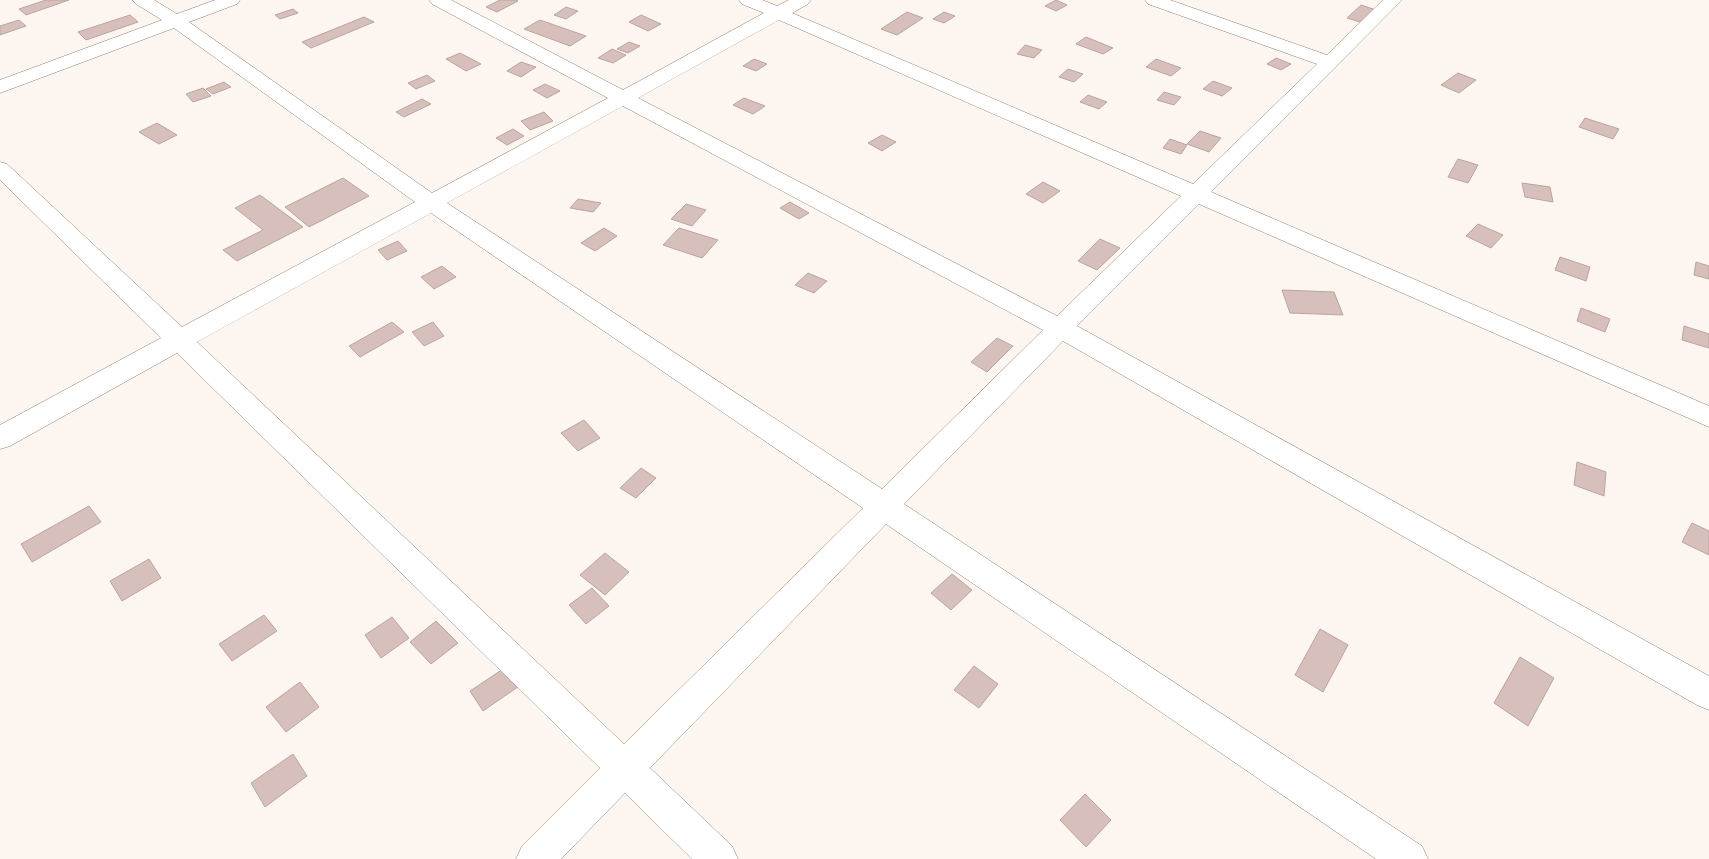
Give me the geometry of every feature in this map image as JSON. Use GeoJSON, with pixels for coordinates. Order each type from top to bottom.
{"type":"FeatureCollection","features":[{"type":"Feature","properties":{"kind":"street"},"geometry":{"type":"LineString","coordinates":[[142,0],[176,21],[432,202],[1409,859]]}},
{"type":"Feature","properties":{"kind":"street"},"geometry":{"type":"LineString","coordinates":[[0,87],[231,0]]}},
{"type":"Feature","properties":{"kind":"street"},"geometry":{"type":"LineString","coordinates":[[438,0],[1060,328],[1709,694]]}},
{"type":"Feature","properties":{"kind":"street"},"geometry":{"type":"LineString","coordinates":[[748,0],[1709,417]]}},
{"type":"Feature","properties":{"kind":"street"},"geometry":{"type":"LineString","coordinates":[[0,438],[802,0]]}},
{"type":"Feature","properties":{"kind":"street"},"geometry":{"type":"LineString","coordinates":[[1154,0],[1330,62]]}},
{"type":"Feature","properties":{"kind":"street"},"geometry":{"type":"LineString","coordinates":[[535,859],[1060,328],[1393,0]]}},
{"type":"Feature","properties":{"kind":"street"},"geometry":{"type":"LineString","coordinates":[[0,168],[719,859]]}},
{"type":"Feature","properties":{"kind":"building"},"geometry":{"type":"Polygon","coordinates":[[[46,0],[69,0],[26,15],[19,9],[46,0]]]}},
{"type":"Feature","properties":{"kind":"building"},"geometry":{"type":"Polygon","coordinates":[[[500,0],[518,1],[497,12],[486,7],[500,0]]]}},
{"type":"Feature","properties":{"kind":"building"},"geometry":{"type":"Polygon","coordinates":[[[1056,0],[1067,5],[1056,11],[1045,6],[1056,0]]]}},
{"type":"Feature","properties":{"kind":"building"},"geometry":{"type":"Polygon","coordinates":[[[1361,5],[1376,10],[1363,23],[1347,18],[1361,5]]]}},
{"type":"Feature","properties":{"kind":"building"},"geometry":{"type":"Polygon","coordinates":[[[566,7],[578,11],[566,19],[554,15],[566,7]]]}},
{"type":"Feature","properties":{"kind":"building"},"geometry":{"type":"Polygon","coordinates":[[[293,9],[298,13],[280,19],[275,15],[293,9]]]}},
{"type":"Feature","properties":{"kind":"building"},"geometry":{"type":"Polygon","coordinates":[[[907,12],[923,18],[897,35],[881,29],[907,12]]]}},
{"type":"Feature","properties":{"kind":"building"},"geometry":{"type":"Polygon","coordinates":[[[944,12],[955,16],[944,23],[933,19],[944,12]]]}},
{"type":"Feature","properties":{"kind":"building"},"geometry":{"type":"Polygon","coordinates":[[[130,15],[138,22],[86,40],[78,32],[130,15]]]}},
{"type":"Feature","properties":{"kind":"building"},"geometry":{"type":"Polygon","coordinates":[[[641,15],[661,24],[648,31],[629,22],[641,15]]]}},
{"type":"Feature","properties":{"kind":"building"},"geometry":{"type":"Polygon","coordinates":[[[364,17],[374,22],[311,48],[302,42],[364,17]]]}},
{"type":"Feature","properties":{"kind":"building"},"geometry":{"type":"Polygon","coordinates":[[[19,20],[26,26],[0,35],[0,26],[19,20]]]}},
{"type":"Feature","properties":{"kind":"building"},"geometry":{"type":"Polygon","coordinates":[[[540,20],[586,36],[570,46],[524,29],[540,20]]]}},
{"type":"Feature","properties":{"kind":"building"},"geometry":{"type":"Polygon","coordinates":[[[1086,37],[1113,48],[1103,54],[1076,44],[1086,37]]]}},
{"type":"Feature","properties":{"kind":"building"},"geometry":{"type":"Polygon","coordinates":[[[629,42],[640,46],[628,53],[617,49],[629,42]]]}},
{"type":"Feature","properties":{"kind":"building"},"geometry":{"type":"Polygon","coordinates":[[[1025,45],[1042,50],[1034,58],[1017,54],[1025,45]]]}},
{"type":"Feature","properties":{"kind":"building"},"geometry":{"type":"Polygon","coordinates":[[[612,49],[626,55],[613,63],[598,58],[612,49]]]}},
{"type":"Feature","properties":{"kind":"building"},"geometry":{"type":"Polygon","coordinates":[[[460,53],[481,64],[466,71],[446,59],[460,53]]]}},
{"type":"Feature","properties":{"kind":"building"},"geometry":{"type":"Polygon","coordinates":[[[1276,58],[1291,64],[1281,70],[1267,64],[1276,58]]]}},
{"type":"Feature","properties":{"kind":"building"},"geometry":{"type":"Polygon","coordinates":[[[754,59],[767,64],[756,71],[743,66],[754,59]]]}},
{"type":"Feature","properties":{"kind":"building"},"geometry":{"type":"Polygon","coordinates":[[[1156,59],[1181,68],[1171,76],[1146,67],[1156,59]]]}},
{"type":"Feature","properties":{"kind":"building"},"geometry":{"type":"Polygon","coordinates":[[[521,62],[536,67],[521,77],[507,71],[521,62]]]}},
{"type":"Feature","properties":{"kind":"building"},"geometry":{"type":"Polygon","coordinates":[[[1068,69],[1083,74],[1074,82],[1059,77],[1068,69]]]}},
{"type":"Feature","properties":{"kind":"building"},"geometry":{"type":"Polygon","coordinates":[[[1458,73],[1476,80],[1459,93],[1441,85],[1458,73]]]}},
{"type":"Feature","properties":{"kind":"building"},"geometry":{"type":"Polygon","coordinates":[[[427,75],[435,81],[416,89],[408,83],[427,75]]]}},
{"type":"Feature","properties":{"kind":"building"},"geometry":{"type":"Polygon","coordinates":[[[1213,81],[1232,88],[1222,96],[1203,89],[1213,81]]]}},
{"type":"Feature","properties":{"kind":"building"},"geometry":{"type":"Polygon","coordinates":[[[224,82],[231,87],[213,94],[206,89],[224,82]]]}},
{"type":"Feature","properties":{"kind":"building"},"geometry":{"type":"Polygon","coordinates":[[[545,84],[560,91],[547,98],[533,90],[545,84]]]}},
{"type":"Feature","properties":{"kind":"building"},"geometry":{"type":"Polygon","coordinates":[[[203,88],[211,96],[193,102],[186,94],[203,88]]]}},
{"type":"Feature","properties":{"kind":"building"},"geometry":{"type":"Polygon","coordinates":[[[1164,92],[1181,97],[1174,105],[1157,100],[1164,92]]]}},
{"type":"Feature","properties":{"kind":"building"},"geometry":{"type":"Polygon","coordinates":[[[1088,95],[1107,102],[1099,109],[1080,102],[1088,95]]]}},
{"type":"Feature","properties":{"kind":"building"},"geometry":{"type":"Polygon","coordinates":[[[744,98],[765,106],[753,114],[733,105],[744,98]]]}},
{"type":"Feature","properties":{"kind":"building"},"geometry":{"type":"Polygon","coordinates":[[[422,99],[431,104],[404,117],[396,112],[422,99]]]}},
{"type":"Feature","properties":{"kind":"building"},"geometry":{"type":"Polygon","coordinates":[[[544,112],[553,121],[530,130],[521,121],[544,112]]]}},
{"type":"Feature","properties":{"kind":"building"},"geometry":{"type":"Polygon","coordinates":[[[1585,118],[1619,129],[1613,139],[1579,127],[1585,118]]]}},
{"type":"Feature","properties":{"kind":"building"},"geometry":{"type":"Polygon","coordinates":[[[157,123],[177,135],[159,144],[139,132],[157,123]]]}},
{"type":"Feature","properties":{"kind":"building"},"geometry":{"type":"Polygon","coordinates":[[[513,129],[524,136],[507,145],[496,138],[513,129]]]}},
{"type":"Feature","properties":{"kind":"building"},"geometry":{"type":"Polygon","coordinates":[[[1200,131],[1221,138],[1209,152],[1187,144],[1200,131]]]}},
{"type":"Feature","properties":{"kind":"building"},"geometry":{"type":"Polygon","coordinates":[[[882,135],[896,142],[882,151],[868,143],[882,135]]]}},
{"type":"Feature","properties":{"kind":"building"},"geometry":{"type":"Polygon","coordinates":[[[1170,139],[1187,145],[1181,154],[1163,148],[1170,139]]]}},
{"type":"Feature","properties":{"kind":"building"},"geometry":{"type":"Polygon","coordinates":[[[1458,159],[1478,165],[1468,183],[1448,177],[1458,159]]]}},
{"type":"Feature","properties":{"kind":"building"},"geometry":{"type":"Polygon","coordinates":[[[343,178],[369,196],[309,227],[285,207],[343,178]]]}},
{"type":"Feature","properties":{"kind":"building"},"geometry":{"type":"Polygon","coordinates":[[[1043,182],[1060,191],[1043,203],[1026,194],[1043,182]]]}},
{"type":"Feature","properties":{"kind":"building"},"geometry":{"type":"Polygon","coordinates":[[[1522,183],[1550,187],[1553,202],[1525,197],[1522,183]]]}},
{"type":"Feature","properties":{"kind":"building"},"geometry":{"type":"Polygon","coordinates":[[[260,195],[303,227],[237,261],[223,250],[263,230],[235,208],[260,195]]]}},
{"type":"Feature","properties":{"kind":"building"},"geometry":{"type":"Polygon","coordinates":[[[578,199],[601,203],[593,212],[570,208],[578,199]]]}},
{"type":"Feature","properties":{"kind":"building"},"geometry":{"type":"Polygon","coordinates":[[[790,202],[809,213],[799,219],[780,208],[790,202]]]}},
{"type":"Feature","properties":{"kind":"building"},"geometry":{"type":"Polygon","coordinates":[[[686,204],[706,210],[692,226],[671,219],[686,204]]]}},
{"type":"Feature","properties":{"kind":"building"},"geometry":{"type":"Polygon","coordinates":[[[1478,224],[1503,235],[1491,248],[1466,236],[1478,224]]]}},
{"type":"Feature","properties":{"kind":"building"},"geometry":{"type":"Polygon","coordinates":[[[604,228],[617,236],[595,251],[581,243],[604,228]]]}},
{"type":"Feature","properties":{"kind":"building"},"geometry":{"type":"Polygon","coordinates":[[[679,228],[718,240],[702,258],[663,245],[679,228]]]}},
{"type":"Feature","properties":{"kind":"building"},"geometry":{"type":"Polygon","coordinates":[[[1100,239],[1120,248],[1097,270],[1078,261],[1100,239]]]}},
{"type":"Feature","properties":{"kind":"building"},"geometry":{"type":"Polygon","coordinates":[[[398,241],[407,251],[387,260],[378,250],[398,241]]]}},
{"type":"Feature","properties":{"kind":"building"},"geometry":{"type":"Polygon","coordinates":[[[1560,257],[1590,267],[1586,281],[1555,270],[1560,257]]]}},
{"type":"Feature","properties":{"kind":"building"},"geometry":{"type":"Polygon","coordinates":[[[1696,262],[1709,266],[1709,279],[1694,275],[1696,262]]]}},
{"type":"Feature","properties":{"kind":"building"},"geometry":{"type":"Polygon","coordinates":[[[442,266],[456,277],[434,289],[421,277],[442,266]]]}},
{"type":"Feature","properties":{"kind":"building"},"geometry":{"type":"Polygon","coordinates":[[[808,273],[827,281],[814,293],[795,285],[808,273]]]}},
{"type":"Feature","properties":{"kind":"building"},"geometry":{"type":"Polygon","coordinates":[[[1282,290],[1334,292],[1343,315],[1290,313],[1282,290]]]}},
{"type":"Feature","properties":{"kind":"building"},"geometry":{"type":"Polygon","coordinates":[[[1581,308],[1610,319],[1605,332],[1577,321],[1581,308]]]}},
{"type":"Feature","properties":{"kind":"building"},"geometry":{"type":"Polygon","coordinates":[[[392,322],[404,332],[360,357],[349,346],[392,322]]]}},
{"type":"Feature","properties":{"kind":"building"},"geometry":{"type":"Polygon","coordinates":[[[433,322],[444,336],[424,346],[412,332],[433,322]]]}},
{"type":"Feature","properties":{"kind":"building"},"geometry":{"type":"Polygon","coordinates":[[[1684,326],[1709,334],[1709,348],[1682,340],[1684,326]]]}},
{"type":"Feature","properties":{"kind":"building"},"geometry":{"type":"Polygon","coordinates":[[[997,338],[1013,346],[987,372],[971,362],[997,338]]]}},
{"type":"Feature","properties":{"kind":"building"},"geometry":{"type":"Polygon","coordinates":[[[584,420],[600,438],[578,451],[561,433],[584,420]]]}},
{"type":"Feature","properties":{"kind":"building"},"geometry":{"type":"Polygon","coordinates":[[[1577,462],[1606,472],[1604,496],[1574,485],[1577,462]]]}},
{"type":"Feature","properties":{"kind":"building"},"geometry":{"type":"Polygon","coordinates":[[[641,468],[656,478],[636,498],[620,488],[641,468]]]}},
{"type":"Feature","properties":{"kind":"building"},"geometry":{"type":"Polygon","coordinates":[[[89,506],[101,522],[32,562],[21,544],[89,506]]]}},
{"type":"Feature","properties":{"kind":"building"},"geometry":{"type":"Polygon","coordinates":[[[1692,523],[1709,531],[1709,555],[1682,542],[1692,523]]]}},
{"type":"Feature","properties":{"kind":"building"},"geometry":{"type":"Polygon","coordinates":[[[605,553],[629,572],[605,595],[580,575],[605,553]]]}},
{"type":"Feature","properties":{"kind":"building"},"geometry":{"type":"Polygon","coordinates":[[[149,559],[161,578],[122,601],[110,581],[149,559]]]}},
{"type":"Feature","properties":{"kind":"building"},"geometry":{"type":"Polygon","coordinates":[[[952,574],[972,590],[951,610],[931,593],[952,574]]]}},
{"type":"Feature","properties":{"kind":"building"},"geometry":{"type":"Polygon","coordinates":[[[592,588],[609,606],[586,624],[569,605],[592,588]]]}},
{"type":"Feature","properties":{"kind":"building"},"geometry":{"type":"Polygon","coordinates":[[[264,615],[277,631],[232,661],[219,644],[264,615]]]}},
{"type":"Feature","properties":{"kind":"building"},"geometry":{"type":"Polygon","coordinates":[[[392,617],[409,638],[381,658],[365,635],[392,617]]]}},
{"type":"Feature","properties":{"kind":"building"},"geometry":{"type":"Polygon","coordinates":[[[436,621],[458,643],[431,664],[410,642],[436,621]]]}},
{"type":"Feature","properties":{"kind":"building"},"geometry":{"type":"Polygon","coordinates":[[[1320,629],[1348,645],[1323,692],[1295,675],[1320,629]]]}},
{"type":"Feature","properties":{"kind":"building"},"geometry":{"type":"Polygon","coordinates":[[[1520,657],[1554,678],[1528,726],[1494,703],[1520,657]]]}},
{"type":"Feature","properties":{"kind":"building"},"geometry":{"type":"Polygon","coordinates":[[[512,663],[525,682],[483,711],[470,691],[512,663]]]}},
{"type":"Feature","properties":{"kind":"building"},"geometry":{"type":"Polygon","coordinates":[[[974,666],[998,684],[979,708],[954,690],[974,666]]]}},
{"type":"Feature","properties":{"kind":"building"},"geometry":{"type":"Polygon","coordinates":[[[300,682],[319,707],[286,732],[266,707],[300,682]]]}},
{"type":"Feature","properties":{"kind":"building"},"geometry":{"type":"Polygon","coordinates":[[[293,754],[307,776],[265,807],[251,783],[293,754]]]}},
{"type":"Feature","properties":{"kind":"building"},"geometry":{"type":"Polygon","coordinates":[[[1085,794],[1111,820],[1086,847],[1060,820],[1085,794]]]}}]}
